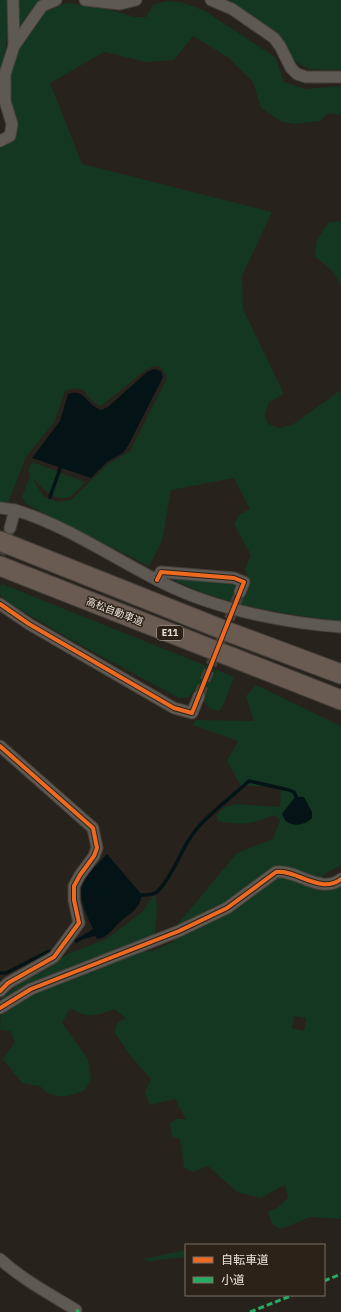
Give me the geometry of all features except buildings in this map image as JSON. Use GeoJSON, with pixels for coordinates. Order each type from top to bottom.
{"type":"FeatureCollection","features":[{"type":"Feature","properties":{"kind":"highway","name":"E11"},"geometry":{"type":"LineString","coordinates":[[5,534],[226,631],[341,674]]}},
{"type":"Feature","properties":{"kind":"highway","name":"高松自動車道"},"geometry":{"type":"LineString","coordinates":[[0,566],[341,700]]}},
{"type":"Feature","properties":{"kind":"highway"},"geometry":{"type":"LineString","coordinates":[[226,631],[341,667]]}},
{"type":"Feature","properties":{"kind":"street"},"geometry":{"type":"LineString","coordinates":[[13,0],[14,46]]}},
{"type":"Feature","properties":{"kind":"street"},"geometry":{"type":"LineString","coordinates":[[0,141],[10,136],[11,131],[12,124],[5,101],[5,74],[14,46],[42,6],[56,0]]}},
{"type":"Feature","properties":{"kind":"street"},"geometry":{"type":"LineString","coordinates":[[85,0],[120,4],[136,0]]}},
{"type":"Feature","properties":{"kind":"street"},"geometry":{"type":"LineString","coordinates":[[211,0],[232,9],[274,38],[280,46],[291,68],[297,74],[306,77],[341,77]]}},
{"type":"Feature","properties":{"kind":"street"},"geometry":{"type":"LineString","coordinates":[[0,508],[29,514],[81,539],[157,580],[198,598],[267,617],[320,626],[341,627]]}},
{"type":"Feature","properties":{"kind":"street"},"geometry":{"type":"LineString","coordinates":[[5,534],[15,510]]}},
{"type":"Feature","properties":{"kind":"street"},"geometry":{"type":"LineString","coordinates":[[157,580],[161,572],[234,578],[244,582],[240,592]]}},
{"type":"Feature","properties":{"kind":"street"},"geometry":{"type":"LineString","coordinates":[[0,604],[28,624],[174,708],[192,713],[199,696]]}},
{"type":"Feature","properties":{"kind":"street"},"geometry":{"type":"LineString","coordinates":[[0,746],[93,828],[97,848],[94,856],[74,886],[74,900],[80,923],[54,957],[8,983],[0,991]]}},
{"type":"Feature","properties":{"kind":"street"},"geometry":{"type":"LineString","coordinates":[[0,1008],[31,989],[179,931],[227,908],[276,872],[284,870],[310,881],[322,883],[341,879]]}},
{"type":"Feature","properties":{"kind":"street"},"geometry":{"type":"LineString","coordinates":[[0,1259],[10,1268],[35,1285],[76,1310],[75,1312]]}},
{"type":"Feature","properties":{"kind":"green space"},"geometry":{"type":"Polygon","coordinates":[[[0,0],[9,0],[6,46],[0,71],[0,0]]]}},
{"type":"Feature","properties":{"kind":"green space"},"geometry":{"type":"Polygon","coordinates":[[[18,0],[43,0],[16,33],[18,0]]]}},
{"type":"Feature","properties":{"kind":"green space"},"geometry":{"type":"Polygon","coordinates":[[[230,0],[341,0],[341,70],[309,69],[296,62],[278,36],[230,0]]]}},
{"type":"Feature","properties":{"kind":"green space"},"geometry":{"type":"Polygon","coordinates":[[[166,1],[181,2],[205,11],[275,57],[284,82],[305,89],[341,86],[341,115],[329,113],[319,121],[296,124],[282,122],[261,108],[253,82],[229,58],[193,36],[174,60],[146,62],[104,52],[50,83],[82,164],[272,212],[242,276],[243,309],[284,394],[269,402],[265,415],[268,424],[279,428],[292,425],[341,390],[341,621],[295,615],[249,606],[214,596],[176,582],[177,578],[237,584],[235,589],[246,594],[249,581],[245,570],[251,555],[234,524],[239,515],[250,509],[234,478],[171,490],[162,541],[149,566],[26,504],[22,497],[30,476],[28,469],[32,462],[85,482],[71,496],[58,498],[48,493],[32,478],[44,497],[58,502],[71,500],[108,464],[130,451],[167,378],[164,371],[160,367],[154,366],[147,369],[101,406],[91,400],[85,392],[78,388],[65,391],[55,421],[26,457],[8,503],[0,502],[0,147],[7,145],[15,139],[17,123],[10,97],[11,74],[17,50],[44,11],[53,6],[69,3],[104,8],[134,17],[146,17],[153,5],[166,1]]]}},
{"type":"Feature","properties":{"kind":"green space"},"geometry":{"type":"Polygon","coordinates":[[[341,221],[341,286],[334,273],[315,256],[317,240],[328,223],[341,221]]]}},
{"type":"Feature","properties":{"kind":"green space"},"geometry":{"type":"Polygon","coordinates":[[[2,584],[234,677],[224,704],[219,711],[210,709],[204,701],[204,696],[194,690],[189,697],[179,698],[84,647],[5,601],[0,594],[0,586],[2,584]]]}},
{"type":"Feature","properties":{"kind":"green space"},"geometry":{"type":"Polygon","coordinates":[[[256,685],[341,726],[341,865],[323,875],[319,886],[341,888],[341,1219],[310,1217],[281,1229],[272,1224],[268,1212],[277,1208],[288,1198],[285,1185],[260,1198],[237,1192],[208,1166],[193,1172],[184,1167],[179,1139],[172,1136],[170,1124],[176,1119],[186,1119],[175,1099],[150,1105],[145,1093],[151,1079],[129,1054],[115,1033],[117,1023],[126,1018],[114,1009],[102,1014],[86,1015],[70,1008],[62,1023],[88,1059],[91,1080],[84,1091],[64,1097],[48,1094],[40,1086],[22,1083],[3,1059],[15,1042],[10,1031],[0,1030],[1,998],[22,982],[70,953],[106,939],[143,911],[155,892],[157,908],[155,935],[139,952],[153,951],[173,942],[177,925],[237,853],[273,839],[280,820],[274,815],[253,822],[240,824],[218,821],[216,815],[225,807],[236,804],[280,807],[281,790],[266,786],[241,786],[227,761],[238,741],[193,725],[196,720],[254,721],[246,696],[256,685]],[[294,1016],[292,1028],[304,1031],[306,1018],[294,1016]]]}},
{"type":"Feature","properties":{"kind":"green space"},"geometry":{"type":"Polygon","coordinates":[[[185,1250],[185,1257],[149,1261],[143,1259],[185,1250]]]}},
{"type":"Feature","properties":{"kind":"shaded area"},"geometry":{"type":"Polygon","coordinates":[[[154,369],[161,371],[163,377],[129,444],[123,453],[107,462],[91,478],[32,458],[60,421],[68,394],[79,393],[92,405],[101,410],[108,407],[147,372],[154,369]]]}},
{"type":"Feature","properties":{"kind":"shaded area"},"geometry":{"type":"Polygon","coordinates":[[[295,797],[304,797],[312,812],[312,818],[304,823],[295,825],[287,822],[282,814],[295,797]]]}},
{"type":"Feature","properties":{"kind":"shaded area"},"geometry":{"type":"Polygon","coordinates":[[[107,854],[142,895],[141,900],[134,910],[107,935],[97,939],[95,936],[84,939],[82,936],[93,929],[83,905],[81,893],[82,887],[89,874],[107,854]]]}},
{"type":"Feature","properties":{"kind":"waterway"},"geometry":{"type":"LineString","coordinates":[[50,497],[62,463]]}},
{"type":"Feature","properties":{"kind":"waterway"},"geometry":{"type":"LineString","coordinates":[[138,895],[146,895],[156,893],[158,891],[169,877],[185,846],[195,831],[213,812],[249,781],[294,792],[298,801]]}},
{"type":"Feature","properties":{"kind":"waterway"},"geometry":{"type":"LineString","coordinates":[[76,941],[87,935]]}},
{"type":"Feature","properties":{"kind":"waterway"},"geometry":{"type":"LineString","coordinates":[[0,973],[6,973],[49,951]]}},
{"type":"Feature","properties":{"kind":"tunnel"},"geometry":{"type":"LineString","coordinates":[[0,554],[10,528]]}},
{"type":"Feature","properties":{"kind":"tunnel"},"geometry":{"type":"LineString","coordinates":[[199,696],[240,592]]}},
{"type":"Feature","properties":{"kind":"marked path"},"geometry":{"type":"LineString","coordinates":[[325,1281],[341,1274]]}},
{"type":"Feature","properties":{"kind":"marked path"},"geometry":{"type":"LineString","coordinates":[[250,1312],[290,1296]]}},
{"type":"Feature","properties":{"kind":"cycle path"},"geometry":{"type":"LineString","coordinates":[[0,604],[29,624],[174,708],[192,713],[244,582],[234,578],[161,572],[157,580]]}},
{"type":"Feature","properties":{"kind":"cycle path"},"geometry":{"type":"LineString","coordinates":[[0,746],[93,828],[97,848],[94,856],[74,886],[74,900],[79,923],[54,957],[8,983],[0,991]]}},
{"type":"Feature","properties":{"kind":"cycle path"},"geometry":{"type":"LineString","coordinates":[[0,1008],[31,989],[179,931],[227,908],[276,872],[284,872],[317,883],[325,884],[333,883],[341,879]]}}]}
